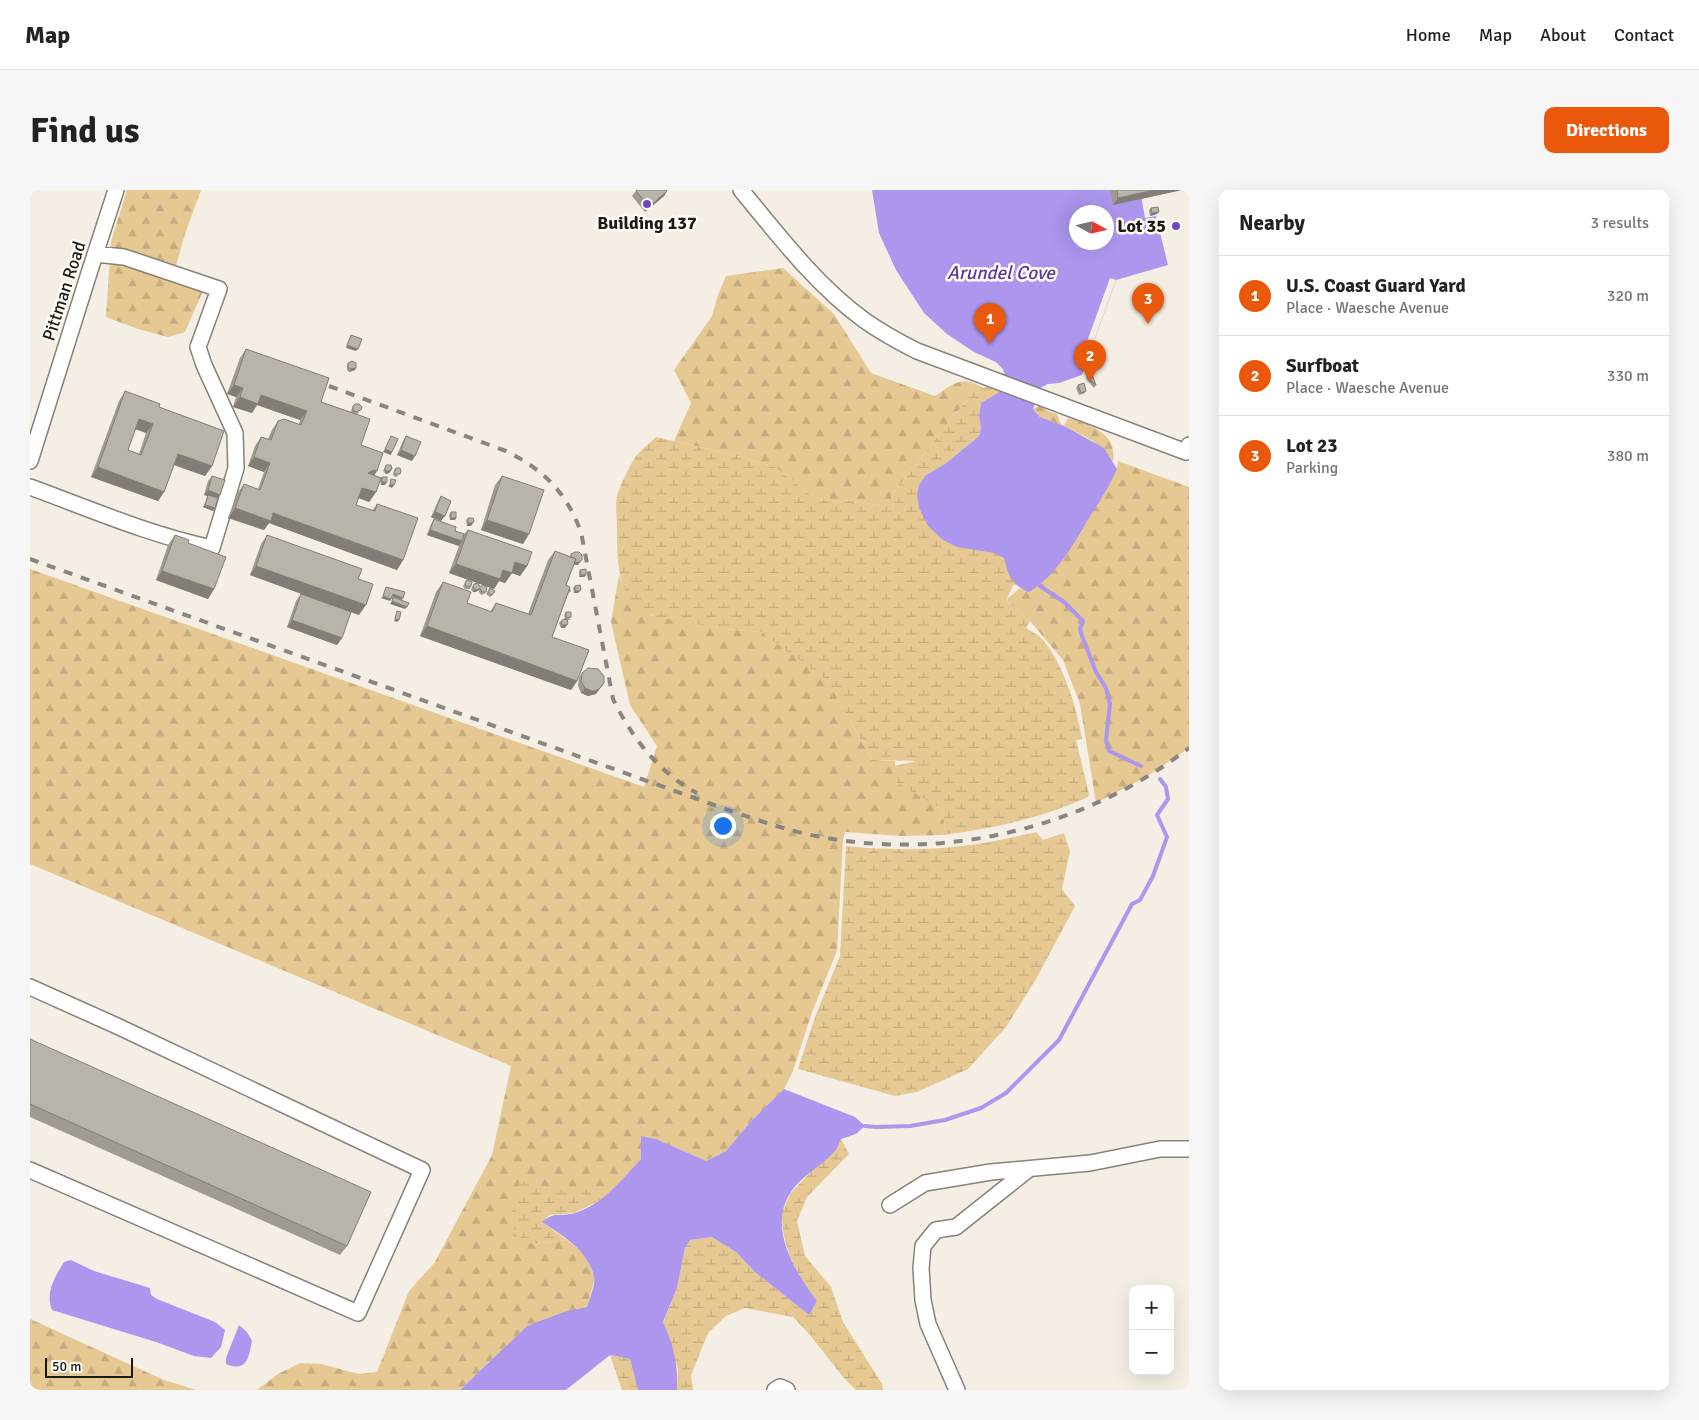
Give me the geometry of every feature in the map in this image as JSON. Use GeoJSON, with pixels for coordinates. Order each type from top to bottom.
{"type":"FeatureCollection","features":[{"type":"Feature","properties":{"kind":"street","name":"Pittman Road"},"geometry":{"type":"LineString","coordinates":[[30,461],[116,190]]}},
{"type":"Feature","properties":{"kind":"street"},"geometry":{"type":"LineString","coordinates":[[742,191],[813,275],[865,321],[890,337],[917,351],[1188,450]]}},
{"type":"Feature","properties":{"kind":"street"},"geometry":{"type":"LineString","coordinates":[[30,487],[155,532],[188,543],[212,548],[236,468],[235,432],[204,365],[198,347],[219,289],[124,257],[95,254]]}},
{"type":"Feature","properties":{"kind":"street"},"geometry":{"type":"LineString","coordinates":[[30,987],[126,1030],[422,1170],[358,1313],[30,1170]]}},
{"type":"Feature","properties":{"kind":"street"},"geometry":{"type":"LineString","coordinates":[[890,1206],[925,1183],[991,1172],[1090,1164],[1160,1149],[1189,1149]]}},
{"type":"Feature","properties":{"kind":"street"},"geometry":{"type":"LineString","coordinates":[[957,1390],[928,1324],[923,1300],[920,1268],[923,1246],[936,1230],[956,1227],[1029,1169]]}},
{"type":"Feature","properties":{"kind":"street"},"geometry":{"type":"LineString","coordinates":[[775,1390],[780,1388],[787,1390]]}},
{"type":"Feature","properties":{"kind":"green space"},"geometry":{"type":"Polygon","coordinates":[[[127,190],[201,190],[176,266],[209,277],[185,332],[168,337],[138,329],[106,317],[111,242],[127,190]]]}},
{"type":"Feature","properties":{"kind":"green space"},"geometry":{"type":"Polygon","coordinates":[[[783,268],[834,314],[871,373],[935,396],[958,382],[973,383],[969,397],[891,496],[894,508],[854,501],[816,499],[775,467],[674,441],[691,403],[674,370],[712,316],[726,276],[783,268]]]}},
{"type":"Feature","properties":{"kind":"green space"},"geometry":{"type":"Polygon","coordinates":[[[973,383],[984,388],[992,386],[1001,389],[998,394],[981,403],[979,416],[981,428],[979,436],[945,464],[926,475],[919,485],[917,494],[1049,421],[1064,426],[1104,448],[1117,469],[1079,535],[1040,586],[1029,592],[1014,584],[1006,600],[1030,621],[1026,628],[1039,636],[1047,645],[1067,684],[1080,727],[1082,739],[1076,740],[1089,794],[1088,797],[1053,811],[1016,822],[942,835],[945,828],[942,809],[897,783],[895,766],[916,761],[872,760],[828,681],[761,632],[725,629],[657,617],[633,603],[626,593],[619,568],[616,504],[620,488],[632,463],[639,453],[656,437],[734,455],[775,467],[816,499],[854,501],[894,508],[891,496],[969,397],[973,383]]]}},
{"type":"Feature","properties":{"kind":"green space"},"geometry":{"type":"Polygon","coordinates":[[[1043,404],[1047,411],[1057,414],[1061,425],[1040,417],[1033,409],[1043,404]]]}},
{"type":"Feature","properties":{"kind":"green space"},"geometry":{"type":"Polygon","coordinates":[[[1068,418],[1093,427],[1107,437],[1113,452],[1113,462],[1109,455],[1098,445],[1085,436],[1064,426],[1068,418]]]}},
{"type":"Feature","properties":{"kind":"green space"},"geometry":{"type":"Polygon","coordinates":[[[1118,461],[1189,487],[1189,748],[1146,777],[1096,803],[1080,704],[1063,660],[1030,621],[1006,600],[1020,588],[1030,592],[1117,469],[1118,461]]]}},
{"type":"Feature","properties":{"kind":"green space"},"geometry":{"type":"Polygon","coordinates":[[[30,569],[644,787],[657,746],[630,705],[611,622],[619,575],[624,588],[650,615],[725,629],[761,632],[801,660],[828,681],[872,760],[895,761],[895,766],[923,797],[942,809],[945,828],[942,835],[902,836],[845,832],[837,951],[812,1012],[793,1071],[784,1089],[752,1120],[726,1151],[705,1161],[656,1139],[641,1136],[641,1159],[605,1198],[586,1189],[552,1189],[520,1182],[533,1244],[567,1240],[586,1256],[595,1278],[587,1307],[527,1326],[460,1390],[257,1390],[278,1374],[300,1363],[321,1364],[359,1374],[377,1372],[409,1291],[435,1262],[492,1155],[511,1066],[30,864],[30,569]]]}},
{"type":"Feature","properties":{"kind":"green space"},"geometry":{"type":"Polygon","coordinates":[[[1036,832],[1043,840],[1064,833],[1070,851],[1062,889],[1075,906],[1036,979],[1006,1027],[968,1069],[917,1092],[895,1096],[798,1069],[815,1017],[840,956],[846,846],[895,849],[942,848],[965,846],[1036,832]]]}},
{"type":"Feature","properties":{"kind":"green space"},"geometry":{"type":"Polygon","coordinates":[[[841,1139],[849,1154],[807,1197],[797,1221],[805,1256],[831,1287],[843,1322],[882,1384],[883,1390],[856,1390],[793,1317],[745,1308],[726,1316],[708,1333],[691,1375],[693,1390],[677,1390],[678,1369],[663,1323],[677,1288],[685,1248],[690,1240],[712,1237],[736,1252],[755,1272],[809,1315],[817,1301],[804,1284],[790,1257],[781,1215],[790,1194],[815,1167],[834,1152],[841,1139]]]}},
{"type":"Feature","properties":{"kind":"green space"},"geometry":{"type":"Polygon","coordinates":[[[520,1181],[552,1189],[586,1189],[605,1198],[574,1213],[549,1215],[542,1222],[567,1240],[533,1244],[515,1235],[512,1209],[520,1181]]]}},
{"type":"Feature","properties":{"kind":"green space"},"geometry":{"type":"Polygon","coordinates":[[[30,1319],[164,1380],[196,1390],[30,1390],[30,1319]]]}},
{"type":"Feature","properties":{"kind":"green space"},"geometry":{"type":"Polygon","coordinates":[[[610,1355],[630,1359],[638,1390],[622,1390],[610,1355]]]}},
{"type":"Feature","properties":{"kind":"water","name":"Arundel Cove"},"geometry":{"type":"Polygon","coordinates":[[[872,190],[1140,190],[1145,218],[1156,216],[1168,265],[1116,280],[1082,375],[1040,388],[1033,409],[1040,417],[1064,426],[1104,448],[1117,469],[1105,493],[1064,558],[1048,577],[1029,592],[1014,583],[1007,570],[1004,558],[994,553],[957,547],[943,540],[928,526],[919,508],[917,494],[919,485],[926,475],[945,464],[979,436],[981,428],[979,416],[981,403],[998,393],[1003,387],[1005,376],[1003,369],[996,362],[974,352],[947,334],[924,313],[896,270],[879,233],[872,190]]]}},
{"type":"Feature","properties":{"kind":"water"},"geometry":{"type":"Polygon","coordinates":[[[784,1089],[855,1117],[865,1126],[856,1134],[841,1139],[829,1157],[795,1186],[784,1206],[782,1220],[787,1249],[800,1277],[817,1301],[809,1315],[755,1272],[736,1252],[712,1237],[690,1240],[685,1248],[677,1288],[663,1322],[674,1355],[677,1372],[677,1390],[638,1390],[630,1359],[610,1355],[566,1390],[460,1390],[527,1326],[564,1312],[587,1307],[594,1284],[594,1277],[587,1259],[574,1245],[542,1222],[554,1215],[570,1214],[586,1209],[604,1197],[641,1159],[641,1136],[656,1139],[706,1161],[726,1151],[752,1120],[784,1089]]]}},
{"type":"Feature","properties":{"kind":"water"},"geometry":{"type":"Polygon","coordinates":[[[71,1260],[94,1271],[150,1288],[151,1295],[157,1299],[215,1322],[225,1330],[221,1347],[211,1358],[194,1356],[156,1342],[52,1310],[50,1291],[52,1285],[64,1262],[71,1260]]]}},
{"type":"Feature","properties":{"kind":"water"},"geometry":{"type":"Polygon","coordinates":[[[239,1325],[247,1332],[252,1341],[246,1362],[243,1365],[233,1366],[226,1364],[226,1358],[239,1325]]]}},
{"type":"Feature","properties":{"kind":"pier"},"geometry":{"type":"Polygon","coordinates":[[[1110,278],[1116,280],[1087,360],[1081,358],[1110,278]]]}},
{"type":"Feature","properties":{"kind":"building","name":"Building 137"},"geometry":{"type":"Polygon","coordinates":[[[637,190],[666,190],[667,191],[649,207],[637,190]]]}},
{"type":"Feature","properties":{"kind":"building"},"geometry":{"type":"Polygon","coordinates":[[[1117,190],[1154,190],[1118,198],[1117,190]]]}},
{"type":"Feature","properties":{"kind":"building"},"geometry":{"type":"Polygon","coordinates":[[[1158,207],[1159,212],[1152,213],[1151,208],[1158,207]]]}},
{"type":"Feature","properties":{"kind":"building"},"geometry":{"type":"Polygon","coordinates":[[[351,335],[362,339],[358,349],[347,345],[351,335]]]}},
{"type":"Feature","properties":{"kind":"building"},"geometry":{"type":"Polygon","coordinates":[[[246,349],[329,378],[321,402],[370,419],[361,445],[383,453],[377,471],[374,470],[368,473],[381,478],[376,492],[362,488],[356,505],[375,511],[377,504],[418,518],[403,560],[273,513],[271,521],[235,508],[244,484],[260,490],[270,463],[254,457],[261,437],[271,440],[278,421],[284,419],[301,425],[307,411],[261,395],[258,404],[240,397],[243,388],[234,385],[246,349]]]}},
{"type":"Feature","properties":{"kind":"building"},"geometry":{"type":"Polygon","coordinates":[[[352,361],[356,363],[356,368],[351,369],[348,367],[348,363],[352,361]]]}},
{"type":"Feature","properties":{"kind":"building"},"geometry":{"type":"Polygon","coordinates":[[[1087,373],[1092,375],[1096,385],[1088,378],[1087,373]]]}},
{"type":"Feature","properties":{"kind":"building"},"geometry":{"type":"Polygon","coordinates":[[[1084,383],[1086,391],[1081,393],[1078,385],[1084,383]]]}},
{"type":"Feature","properties":{"kind":"building"},"geometry":{"type":"Polygon","coordinates":[[[125,391],[160,404],[159,407],[224,431],[212,466],[178,454],[164,492],[98,467],[125,391]],[[139,419],[128,450],[141,455],[153,424],[139,419]]]}},
{"type":"Feature","properties":{"kind":"building"},"geometry":{"type":"Polygon","coordinates":[[[355,404],[359,404],[362,407],[361,410],[355,412],[353,410],[355,404]]]}},
{"type":"Feature","properties":{"kind":"building"},"geometry":{"type":"Polygon","coordinates":[[[391,436],[398,439],[392,452],[385,449],[391,436]]]}},
{"type":"Feature","properties":{"kind":"building"},"geometry":{"type":"Polygon","coordinates":[[[406,436],[421,442],[415,456],[401,450],[406,436]]]}},
{"type":"Feature","properties":{"kind":"building"},"geometry":{"type":"Polygon","coordinates":[[[386,465],[391,465],[392,469],[386,471],[386,465]]]}},
{"type":"Feature","properties":{"kind":"building"},"geometry":{"type":"Polygon","coordinates":[[[396,468],[400,468],[400,474],[394,473],[396,468]]]}},
{"type":"Feature","properties":{"kind":"building"},"geometry":{"type":"Polygon","coordinates":[[[212,476],[225,480],[220,495],[208,490],[212,476]]]}},
{"type":"Feature","properties":{"kind":"building"},"geometry":{"type":"Polygon","coordinates":[[[502,476],[544,490],[529,534],[487,520],[502,476]]]}},
{"type":"Feature","properties":{"kind":"building"},"geometry":{"type":"Polygon","coordinates":[[[382,477],[387,477],[387,482],[382,482],[382,477]]]}},
{"type":"Feature","properties":{"kind":"building"},"geometry":{"type":"Polygon","coordinates":[[[391,479],[396,480],[394,485],[390,484],[391,479]]]}},
{"type":"Feature","properties":{"kind":"building"},"geometry":{"type":"Polygon","coordinates":[[[208,495],[218,498],[215,508],[205,505],[208,495]]]}},
{"type":"Feature","properties":{"kind":"building"},"geometry":{"type":"Polygon","coordinates":[[[441,496],[451,501],[445,516],[435,512],[441,496]]]}},
{"type":"Feature","properties":{"kind":"building"},"geometry":{"type":"Polygon","coordinates":[[[451,512],[456,512],[456,518],[451,518],[451,512]]]}},
{"type":"Feature","properties":{"kind":"building"},"geometry":{"type":"Polygon","coordinates":[[[468,518],[473,518],[473,523],[468,523],[468,518]]]}},
{"type":"Feature","properties":{"kind":"building"},"geometry":{"type":"Polygon","coordinates":[[[434,519],[456,527],[455,531],[464,534],[462,541],[430,530],[434,519]]]}},
{"type":"Feature","properties":{"kind":"building"},"geometry":{"type":"Polygon","coordinates":[[[468,530],[532,552],[527,566],[515,562],[512,573],[503,570],[500,579],[456,564],[468,530]]]}},
{"type":"Feature","properties":{"kind":"building"},"geometry":{"type":"Polygon","coordinates":[[[175,535],[189,540],[188,543],[226,557],[214,589],[162,571],[175,535]]]}},
{"type":"Feature","properties":{"kind":"building"},"geometry":{"type":"Polygon","coordinates":[[[267,535],[362,569],[358,579],[373,584],[366,605],[256,566],[267,535]]]}},
{"type":"Feature","properties":{"kind":"building"},"geometry":{"type":"Polygon","coordinates":[[[555,551],[576,559],[566,585],[570,587],[552,637],[589,650],[577,681],[427,626],[443,582],[471,592],[467,603],[492,612],[496,603],[531,615],[555,551]]]}},
{"type":"Feature","properties":{"kind":"building"},"geometry":{"type":"Polygon","coordinates":[[[579,552],[582,555],[582,560],[574,563],[576,559],[571,557],[571,554],[579,552]]]}},
{"type":"Feature","properties":{"kind":"building"},"geometry":{"type":"Polygon","coordinates":[[[586,569],[586,575],[581,575],[580,570],[586,569]]]}},
{"type":"Feature","properties":{"kind":"building"},"geometry":{"type":"Polygon","coordinates":[[[467,580],[472,582],[471,586],[466,586],[467,580]]]}},
{"type":"Feature","properties":{"kind":"building"},"geometry":{"type":"Polygon","coordinates":[[[478,583],[480,587],[483,585],[487,587],[486,592],[482,592],[480,588],[478,590],[474,589],[474,584],[478,583]]]}},
{"type":"Feature","properties":{"kind":"building"},"geometry":{"type":"Polygon","coordinates":[[[580,585],[580,591],[575,591],[575,586],[580,585]]]}},
{"type":"Feature","properties":{"kind":"building"},"geometry":{"type":"Polygon","coordinates":[[[386,587],[405,592],[403,598],[393,594],[391,599],[383,596],[386,587]]]}},
{"type":"Feature","properties":{"kind":"building"},"geometry":{"type":"Polygon","coordinates":[[[490,588],[495,591],[491,595],[488,592],[490,588]]]}},
{"type":"Feature","properties":{"kind":"building"},"geometry":{"type":"Polygon","coordinates":[[[301,594],[351,612],[342,638],[292,620],[301,594]]]}},
{"type":"Feature","properties":{"kind":"building"},"geometry":{"type":"Polygon","coordinates":[[[393,597],[409,603],[407,607],[392,601],[393,597]]]}},
{"type":"Feature","properties":{"kind":"building"},"geometry":{"type":"Polygon","coordinates":[[[397,611],[401,612],[399,620],[395,619],[397,611]]]}},
{"type":"Feature","properties":{"kind":"building"},"geometry":{"type":"Polygon","coordinates":[[[566,612],[571,612],[571,617],[566,618],[566,612]]]}},
{"type":"Feature","properties":{"kind":"building"},"geometry":{"type":"Polygon","coordinates":[[[567,620],[567,625],[562,625],[561,621],[567,620]]]}},
{"type":"Feature","properties":{"kind":"building"},"geometry":{"type":"Polygon","coordinates":[[[588,668],[598,669],[604,676],[604,683],[595,691],[585,688],[581,681],[582,673],[588,668]]]}},
{"type":"Feature","properties":{"kind":"building"},"geometry":{"type":"Polygon","coordinates":[[[30,1039],[371,1192],[347,1246],[30,1104],[30,1039]]]}},
{"type":"Feature","properties":{"kind":"waterway"},"geometry":{"type":"LineString","coordinates":[[1040,586],[1064,602],[1083,621],[1080,629],[1082,636],[1096,672],[1106,688],[1110,704],[1106,740],[1109,751],[1141,766]]}},
{"type":"Feature","properties":{"kind":"waterway"},"geometry":{"type":"LineString","coordinates":[[865,1126],[910,1126],[945,1120],[981,1108],[1006,1093],[1059,1040],[1132,904],[1140,900],[1153,876],[1167,837],[1157,815],[1168,799],[1166,787],[1160,779]]}},
{"type":"Feature","properties":{"kind":"railway"},"geometry":{"type":"LineString","coordinates":[[329,386],[506,451],[532,466],[552,484],[568,505],[581,532],[613,699],[638,741],[648,753],[683,785],[697,793]]}},
{"type":"Feature","properties":{"kind":"railway"},"geometry":{"type":"LineString","coordinates":[[30,559],[725,809],[816,836],[865,843],[914,844],[963,841],[1012,832],[1059,818],[1105,799],[1148,776],[1189,748]]}},
{"type":"Feature","properties":{"kind":"place","name":"Building 137"},"geometry":{"type":"Point","coordinates":[647,204]}},
{"type":"Feature","properties":{"kind":"place","name":"Lot 35"},"geometry":{"type":"Point","coordinates":[1176,226]}},
{"type":"Feature","properties":{"kind":"place","name":"Lot 23"},"geometry":{"type":"Point","coordinates":[1148,324]}},
{"type":"Feature","properties":{"kind":"place","name":"U.S. Coast Guard Yard"},"geometry":{"type":"Point","coordinates":[990,344]}},
{"type":"Feature","properties":{"kind":"place","name":"Surfboat"},"geometry":{"type":"Point","coordinates":[1090,381]}}]}
